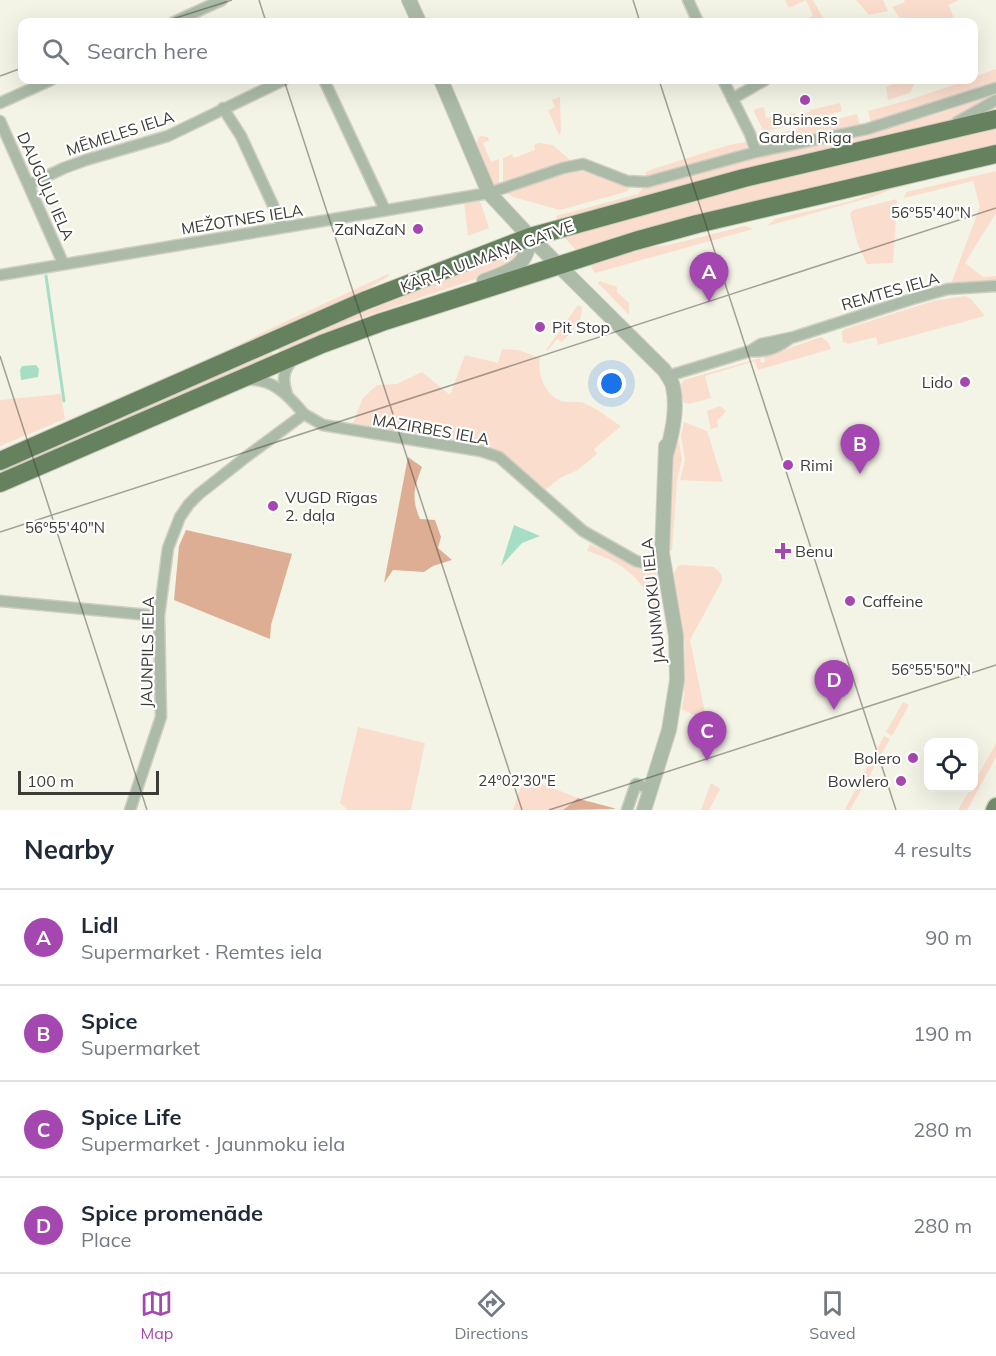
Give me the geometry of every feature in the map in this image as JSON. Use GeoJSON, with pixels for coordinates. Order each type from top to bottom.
{"type":"FeatureCollection","features":[{"type":"Feature","properties":{"kind":"highway","name":"KĀRĻA ULMAŅA GATVE"},"geometry":{"type":"LineString","coordinates":[[0,461],[364,301],[530,237],[744,178],[996,119]]}},
{"type":"Feature","properties":{"kind":"highway","name":"KĀRĻA ULMAŅA GATVE"},"geometry":{"type":"LineString","coordinates":[[0,483],[366,327],[560,264],[696,224],[996,154]]}},
{"type":"Feature","properties":{"kind":"main road"},"geometry":{"type":"LineString","coordinates":[[994,810],[996,806]]}},
{"type":"Feature","properties":{"kind":"street"},"geometry":{"type":"LineString","coordinates":[[183,18],[222,0]]}},
{"type":"Feature","properties":{"kind":"street"},"geometry":{"type":"LineString","coordinates":[[410,0],[414,18]]}},
{"type":"Feature","properties":{"kind":"street"},"geometry":{"type":"LineString","coordinates":[[691,1],[697,18]]}},
{"type":"Feature","properties":{"kind":"street"},"geometry":{"type":"LineString","coordinates":[[0,103],[42,84]]}},
{"type":"Feature","properties":{"kind":"street","name":"MĒMELES IELA"},"geometry":{"type":"LineString","coordinates":[[30,184],[86,160],[168,136],[275,84]]}},
{"type":"Feature","properties":{"kind":"street"},"geometry":{"type":"LineString","coordinates":[[326,84],[385,210]]}},
{"type":"Feature","properties":{"kind":"street"},"geometry":{"type":"LineString","coordinates":[[443,84],[489,193],[668,376]]}},
{"type":"Feature","properties":{"kind":"street"},"geometry":{"type":"LineString","coordinates":[[725,84],[750,134],[756,152]]}},
{"type":"Feature","properties":{"kind":"street"},"geometry":{"type":"LineString","coordinates":[[732,99],[758,84]]}},
{"type":"Feature","properties":{"kind":"street","name":"MEŽOTNES IELA"},"geometry":{"type":"LineString","coordinates":[[0,275],[489,193],[563,168],[583,164],[627,181],[640,183],[756,152],[894,122],[996,88]]}},
{"type":"Feature","properties":{"kind":"street"},"geometry":{"type":"LineString","coordinates":[[933,134],[996,100]]}},
{"type":"Feature","properties":{"kind":"street"},"geometry":{"type":"LineString","coordinates":[[223,108],[241,136],[283,228]]}},
{"type":"Feature","properties":{"kind":"street","name":"DAUGUĻU IELA"},"geometry":{"type":"LineString","coordinates":[[0,121],[30,184],[63,263]]}},
{"type":"Feature","properties":{"kind":"street"},"geometry":{"type":"LineString","coordinates":[[465,296],[479,283],[517,267],[525,259],[530,237]]}},
{"type":"Feature","properties":{"kind":"street","name":"REMTES IELA"},"geometry":{"type":"LineString","coordinates":[[668,376],[750,351],[761,344],[794,337],[939,292],[996,285]]}},
{"type":"Feature","properties":{"kind":"street"},"geometry":{"type":"LineString","coordinates":[[287,394],[283,381],[284,372],[296,356]]}},
{"type":"Feature","properties":{"kind":"street","name":"JAUNMOKU IELA"},"geometry":{"type":"LineString","coordinates":[[644,810],[669,730],[677,680],[676,636],[663,561],[666,455],[674,417],[673,385],[668,376]]}},
{"type":"Feature","properties":{"kind":"street"},"geometry":{"type":"LineString","coordinates":[[239,380],[267,382],[287,394],[304,414]]}},
{"type":"Feature","properties":{"kind":"street","name":"MAZIRBES IELA"},"geometry":{"type":"LineString","coordinates":[[304,414],[323,424],[481,451],[498,457],[583,531],[636,561],[645,563],[663,561]]}},
{"type":"Feature","properties":{"kind":"street","name":"JAUNPILS IELA"},"geometry":{"type":"LineString","coordinates":[[130,810],[161,717],[159,616],[168,548],[180,518],[189,504],[238,463],[304,414]]}},
{"type":"Feature","properties":{"kind":"street"},"geometry":{"type":"LineString","coordinates":[[0,601],[159,616]]}},
{"type":"Feature","properties":{"kind":"street"},"geometry":{"type":"LineString","coordinates":[[627,810],[636,784],[651,789]]}},
{"type":"Feature","properties":{"kind":"shaded area"},"geometry":{"type":"Polygon","coordinates":[[[785,0],[806,0],[789,8],[785,0]]]}},
{"type":"Feature","properties":{"kind":"shaded area"},"geometry":{"type":"Polygon","coordinates":[[[806,0],[813,0],[823,18],[808,18],[813,16],[806,0]]]}},
{"type":"Feature","properties":{"kind":"shaded area"},"geometry":{"type":"Polygon","coordinates":[[[856,0],[883,0],[888,11],[869,15],[856,0]]]}},
{"type":"Feature","properties":{"kind":"shaded area"},"geometry":{"type":"Polygon","coordinates":[[[904,0],[959,0],[948,5],[954,18],[900,18],[892,7],[905,2],[904,0]]]}},
{"type":"Feature","properties":{"kind":"shaded area"},"geometry":{"type":"Polygon","coordinates":[[[996,69],[996,82],[929,106],[871,122],[868,111],[956,84],[978,84],[978,76],[996,69]]]}},
{"type":"Feature","properties":{"kind":"shaded area"},"geometry":{"type":"Polygon","coordinates":[[[893,84],[914,84],[910,93],[888,100],[886,87],[893,84]]]}},
{"type":"Feature","properties":{"kind":"shaded area"},"geometry":{"type":"Polygon","coordinates":[[[996,93],[996,96],[975,109],[944,122],[558,220],[556,216],[638,194],[644,187],[760,156],[871,133],[947,111],[996,93]]]}},
{"type":"Feature","properties":{"kind":"shaded area"},"geometry":{"type":"Polygon","coordinates":[[[560,97],[561,132],[559,135],[548,110],[555,107],[552,100],[560,97]]]}},
{"type":"Feature","properties":{"kind":"shaded area"},"geometry":{"type":"Polygon","coordinates":[[[840,103],[842,111],[804,121],[803,113],[840,103]]]}},
{"type":"Feature","properties":{"kind":"shaded area"},"geometry":{"type":"Polygon","coordinates":[[[764,107],[766,118],[795,113],[797,123],[764,132],[754,112],[755,109],[764,107]]]}},
{"type":"Feature","properties":{"kind":"shaded area"},"geometry":{"type":"Polygon","coordinates":[[[857,114],[860,125],[774,143],[761,142],[759,138],[857,114]]]}},
{"type":"Feature","properties":{"kind":"shaded area"},"geometry":{"type":"Polygon","coordinates":[[[996,125],[996,146],[577,251],[562,235],[598,224],[996,125]]]}},
{"type":"Feature","properties":{"kind":"shaded area"},"geometry":{"type":"Polygon","coordinates":[[[480,136],[490,140],[483,143],[491,162],[499,159],[499,185],[488,180],[475,145],[480,136]]]}},
{"type":"Feature","properties":{"kind":"shaded area"},"geometry":{"type":"Polygon","coordinates":[[[747,142],[747,147],[738,153],[645,177],[646,172],[653,169],[729,145],[747,142]]]}},
{"type":"Feature","properties":{"kind":"shaded area"},"geometry":{"type":"Polygon","coordinates":[[[538,143],[553,145],[571,161],[503,184],[503,158],[512,154],[514,158],[535,150],[534,145],[538,143]]]}},
{"type":"Feature","properties":{"kind":"shaded area"},"geometry":{"type":"Polygon","coordinates":[[[996,161],[996,163],[892,189],[872,197],[767,226],[775,219],[851,201],[887,188],[996,161]]]}},
{"type":"Feature","properties":{"kind":"shaded area"},"geometry":{"type":"Polygon","coordinates":[[[579,170],[630,186],[628,191],[560,210],[513,197],[507,193],[563,174],[579,170]]]}},
{"type":"Feature","properties":{"kind":"shaded area"},"geometry":{"type":"Polygon","coordinates":[[[996,171],[996,213],[965,263],[983,277],[996,276],[996,280],[951,284],[980,207],[973,181],[904,198],[906,192],[996,171]]]}},
{"type":"Feature","properties":{"kind":"shaded area"},"geometry":{"type":"Polygon","coordinates":[[[479,198],[489,228],[468,236],[464,201],[479,198]]]}},
{"type":"Feature","properties":{"kind":"shaded area"},"geometry":{"type":"Polygon","coordinates":[[[897,199],[893,263],[867,264],[858,245],[850,214],[853,210],[897,199]]]}},
{"type":"Feature","properties":{"kind":"shaded area"},"geometry":{"type":"Polygon","coordinates":[[[745,226],[753,229],[595,273],[589,264],[642,248],[669,245],[745,226]]]}},
{"type":"Feature","properties":{"kind":"shaded area"},"geometry":{"type":"Polygon","coordinates":[[[523,247],[511,267],[349,322],[323,337],[281,355],[278,348],[523,247]]]}},
{"type":"Feature","properties":{"kind":"shaded area"},"geometry":{"type":"Polygon","coordinates":[[[388,274],[389,276],[352,298],[180,374],[276,326],[388,274]]]}},
{"type":"Feature","properties":{"kind":"shaded area"},"geometry":{"type":"Polygon","coordinates":[[[600,281],[617,287],[617,292],[629,303],[629,315],[598,283],[600,281]]]}},
{"type":"Feature","properties":{"kind":"shaded area"},"geometry":{"type":"Polygon","coordinates":[[[965,296],[971,299],[985,316],[878,345],[876,337],[843,343],[842,331],[845,329],[933,301],[965,296]]]}},
{"type":"Feature","properties":{"kind":"shaded area"},"geometry":{"type":"Polygon","coordinates":[[[578,305],[582,307],[582,313],[576,326],[562,342],[557,339],[546,350],[578,305]]]}},
{"type":"Feature","properties":{"kind":"shaded area"},"geometry":{"type":"Polygon","coordinates":[[[821,337],[828,342],[831,349],[758,370],[755,361],[705,376],[711,398],[689,404],[683,402],[680,386],[684,380],[760,358],[761,363],[765,362],[764,357],[821,337]]]}},
{"type":"Feature","properties":{"kind":"shaded area"},"geometry":{"type":"Polygon","coordinates":[[[502,349],[518,350],[540,358],[540,372],[544,385],[553,396],[566,402],[584,403],[621,426],[594,449],[597,454],[578,470],[560,478],[545,490],[506,455],[491,447],[353,423],[363,398],[377,385],[397,384],[422,372],[450,395],[465,355],[498,363],[502,349]]]}},
{"type":"Feature","properties":{"kind":"shaded area"},"geometry":{"type":"Polygon","coordinates":[[[271,351],[275,358],[0,477],[0,469],[271,351]]]}},
{"type":"Feature","properties":{"kind":"shaded area"},"geometry":{"type":"Polygon","coordinates":[[[36,365],[39,369],[38,377],[21,380],[22,366],[36,365]]]}},
{"type":"Feature","properties":{"kind":"shaded area"},"geometry":{"type":"Polygon","coordinates":[[[61,394],[65,419],[0,446],[0,400],[61,394]]]}},
{"type":"Feature","properties":{"kind":"shaded area"},"geometry":{"type":"Polygon","coordinates":[[[720,406],[726,411],[717,421],[718,427],[711,429],[707,411],[720,406]]]}},
{"type":"Feature","properties":{"kind":"shaded area"},"geometry":{"type":"Polygon","coordinates":[[[684,422],[707,431],[723,482],[680,480],[685,460],[681,435],[684,422]]]}},
{"type":"Feature","properties":{"kind":"shaded area"},"geometry":{"type":"Polygon","coordinates":[[[678,437],[682,459],[677,481],[672,551],[668,548],[669,490],[674,446],[678,437]]]}},
{"type":"Feature","properties":{"kind":"shaded area"},"geometry":{"type":"Polygon","coordinates":[[[408,457],[422,467],[415,493],[415,505],[420,519],[435,520],[441,537],[438,548],[452,560],[433,566],[424,572],[393,570],[384,583],[408,457]]]}},
{"type":"Feature","properties":{"kind":"shaded area"},"geometry":{"type":"Polygon","coordinates":[[[514,525],[540,536],[522,543],[501,566],[514,525]]]}},
{"type":"Feature","properties":{"kind":"shaded area"},"geometry":{"type":"Polygon","coordinates":[[[186,530],[292,554],[271,625],[270,639],[174,600],[179,546],[186,530]]]}},
{"type":"Feature","properties":{"kind":"shaded area"},"geometry":{"type":"Polygon","coordinates":[[[590,544],[634,565],[653,569],[656,572],[662,606],[652,608],[636,578],[609,559],[587,551],[590,544]]]}},
{"type":"Feature","properties":{"kind":"shaded area"},"geometry":{"type":"Polygon","coordinates":[[[681,565],[714,567],[722,575],[722,581],[690,640],[705,713],[701,719],[682,709],[685,644],[673,575],[681,565]]]}},
{"type":"Feature","properties":{"kind":"shaded area"},"geometry":{"type":"Polygon","coordinates":[[[903,702],[909,705],[892,736],[886,732],[903,702]]]}},
{"type":"Feature","properties":{"kind":"shaded area"},"geometry":{"type":"Polygon","coordinates":[[[358,727],[425,743],[411,810],[348,810],[340,803],[358,727]]]}},
{"type":"Feature","properties":{"kind":"shaded area"},"geometry":{"type":"Polygon","coordinates":[[[884,736],[890,739],[850,810],[846,810],[846,807],[884,736]]]}},
{"type":"Feature","properties":{"kind":"shaded area"},"geometry":{"type":"Polygon","coordinates":[[[996,743],[996,757],[978,790],[978,776],[996,743]]]}},
{"type":"Feature","properties":{"kind":"shaded area"},"geometry":{"type":"Polygon","coordinates":[[[524,777],[578,798],[563,810],[513,810],[524,777]]]}},
{"type":"Feature","properties":{"kind":"shaded area"},"geometry":{"type":"Polygon","coordinates":[[[711,783],[720,789],[709,810],[701,810],[711,783]]]}},
{"type":"Feature","properties":{"kind":"shaded area"},"geometry":{"type":"Polygon","coordinates":[[[969,792],[977,792],[967,810],[958,810],[969,792]]]}},
{"type":"Feature","properties":{"kind":"shaded area"},"geometry":{"type":"Polygon","coordinates":[[[578,798],[587,801],[616,809],[563,810],[578,798]]]}},
{"type":"Feature","properties":{"kind":"waterway"},"geometry":{"type":"LineString","coordinates":[[46,276],[64,401]]}},
{"type":"Feature","properties":{"kind":"place","name":"Business Garden Riga"},"geometry":{"type":"Point","coordinates":[805,100]}},
{"type":"Feature","properties":{"kind":"place","name":"ZaNaZaN"},"geometry":{"type":"Point","coordinates":[418,229]}},
{"type":"Feature","properties":{"kind":"place","name":"Lidl"},"geometry":{"type":"Point","coordinates":[709,302]}},
{"type":"Feature","properties":{"kind":"place","name":"Pit Stop"},"geometry":{"type":"Point","coordinates":[540,327]}},
{"type":"Feature","properties":{"kind":"place","name":"Lido"},"geometry":{"type":"Point","coordinates":[965,382]}},
{"type":"Feature","properties":{"kind":"place","name":"Rimi"},"geometry":{"type":"Point","coordinates":[788,465]}},
{"type":"Feature","properties":{"kind":"place","name":"Spice"},"geometry":{"type":"Point","coordinates":[860,474]}},
{"type":"Feature","properties":{"kind":"place","name":"VUGD Rīgas 2. daļa"},"geometry":{"type":"Point","coordinates":[273,506]}},
{"type":"Feature","properties":{"kind":"place","name":"Benu"},"geometry":{"type":"Point","coordinates":[783,551]}},
{"type":"Feature","properties":{"kind":"place","name":"Caffeine"},"geometry":{"type":"Point","coordinates":[850,601]}},
{"type":"Feature","properties":{"kind":"place","name":"Spice promenāde"},"geometry":{"type":"Point","coordinates":[834,710]}},
{"type":"Feature","properties":{"kind":"place","name":"Bolero"},"geometry":{"type":"Point","coordinates":[913,758]}},
{"type":"Feature","properties":{"kind":"place","name":"Spice Life"},"geometry":{"type":"Point","coordinates":[707,761]}},
{"type":"Feature","properties":{"kind":"place","name":"Bowlero"},"geometry":{"type":"Point","coordinates":[901,781]}}]}
